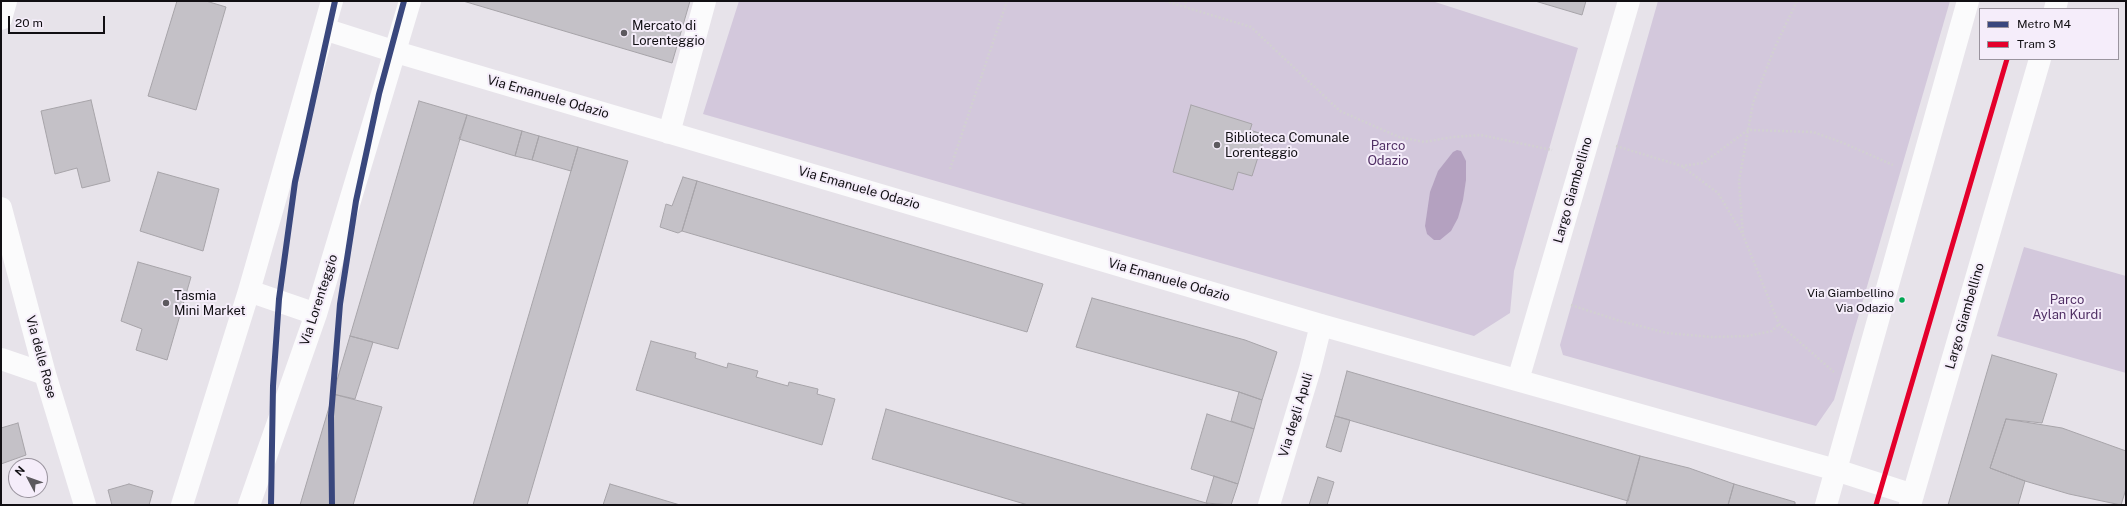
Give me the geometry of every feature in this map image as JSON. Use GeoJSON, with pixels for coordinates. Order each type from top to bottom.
{"type":"FeatureCollection","features":[{"type":"Feature","properties":{"kind":"street"},"geometry":{"type":"LineString","coordinates":[[1,19],[6,1]]}},
{"type":"Feature","properties":{"kind":"street"},"geometry":{"type":"LineString","coordinates":[[182,505],[249,291],[332,1]]}},
{"type":"Feature","properties":{"kind":"street","name":"Via Lorenteggio"},"geometry":{"type":"LineString","coordinates":[[249,505],[316,314],[396,52],[410,1]]}},
{"type":"Feature","properties":{"kind":"street"},"geometry":{"type":"LineString","coordinates":[[670,132],[705,1]]}},
{"type":"Feature","properties":{"kind":"street","name":"Largo Giambellino"},"geometry":{"type":"LineString","coordinates":[[1518,380],[1629,1]]}},
{"type":"Feature","properties":{"kind":"street"},"geometry":{"type":"LineString","coordinates":[[1826,505],[1968,1]]}},
{"type":"Feature","properties":{"kind":"street","name":"Via Emanuele Odazio"},"geometry":{"type":"LineString","coordinates":[[324,28],[396,52],[1321,325]]}},
{"type":"Feature","properties":{"kind":"street","name":"Largo Giambellino"},"geometry":{"type":"LineString","coordinates":[[1321,325],[1836,470],[1912,500],[2040,60]]}},
{"type":"Feature","properties":{"kind":"street","name":"Via delle Rose"},"geometry":{"type":"LineString","coordinates":[[1,208],[45,374],[85,505]]}},
{"type":"Feature","properties":{"kind":"street"},"geometry":{"type":"LineString","coordinates":[[249,291],[316,314]]}},
{"type":"Feature","properties":{"kind":"street","name":"Via degli Apuli"},"geometry":{"type":"LineString","coordinates":[[1269,505],[1310,369],[1321,325]]}},
{"type":"Feature","properties":{"kind":"street"},"geometry":{"type":"LineString","coordinates":[[1,359],[45,374]]}},
{"type":"Feature","properties":{"kind":"path"},"geometry":{"type":"LineString","coordinates":[[950,169],[1007,1]]}},
{"type":"Feature","properties":{"kind":"path"},"geometry":{"type":"LineString","coordinates":[[1165,1],[1251,27],[1340,111],[1399,137],[1424,142],[1453,136],[1481,135],[1552,150]]}},
{"type":"Feature","properties":{"kind":"path"},"geometry":{"type":"LineString","coordinates":[[1185,7],[1186,1]]}},
{"type":"Feature","properties":{"kind":"path"},"geometry":{"type":"LineString","coordinates":[[1743,235],[1739,181],[1753,103],[1775,47],[1797,1]]}},
{"type":"Feature","properties":{"kind":"path"},"geometry":{"type":"LineString","coordinates":[[1682,166],[1703,163],[1748,130],[1813,132],[1841,142],[1895,166]]}},
{"type":"Feature","properties":{"kind":"path"},"geometry":{"type":"LineString","coordinates":[[1616,146],[1682,166],[1718,193],[1743,235],[1779,324],[1840,377]]}},
{"type":"Feature","properties":{"kind":"path"},"geometry":{"type":"LineString","coordinates":[[1571,305],[1620,321],[1667,333],[1711,337],[1748,336],[1772,331],[1779,324]]}},
{"type":"Feature","properties":{"kind":"green space","name":"Parco Odazio"},"geometry":{"type":"Polygon","coordinates":[[[739,1],[1432,1],[1578,48],[1514,271],[1510,313],[1474,336],[703,114],[739,1]]]}},
{"type":"Feature","properties":{"kind":"green space"},"geometry":{"type":"Polygon","coordinates":[[[1658,1],[1950,1],[1834,400],[1816,426],[1563,355],[1560,345],[1658,1]]]}},
{"type":"Feature","properties":{"kind":"green space","name":"Parco Aylan Kurdi"},"geometry":{"type":"Polygon","coordinates":[[[2024,247],[2126,276],[2126,373],[1997,336],[2024,247]]]}},
{"type":"Feature","properties":{"kind":"shaded area"},"geometry":{"type":"Polygon","coordinates":[[[1457,150],[1461,151],[1466,161],[1466,180],[1463,200],[1458,218],[1451,231],[1440,240],[1434,240],[1427,234],[1425,226],[1430,192],[1438,171],[1453,152],[1457,150]]]}},
{"type":"Feature","properties":{"kind":"building"},"geometry":{"type":"Polygon","coordinates":[[[177,1],[206,1],[226,7],[196,110],[148,96],[177,1]]]}},
{"type":"Feature","properties":{"kind":"building","name":"Mercato di Lorenteggio"},"geometry":{"type":"Polygon","coordinates":[[[463,1],[690,1],[672,63],[463,1]]]}},
{"type":"Feature","properties":{"kind":"building"},"geometry":{"type":"Polygon","coordinates":[[[1535,1],[1586,1],[1582,15],[1535,1]]]}},
{"type":"Feature","properties":{"kind":"building"},"geometry":{"type":"Polygon","coordinates":[[[91,100],[110,181],[82,188],[77,168],[55,174],[41,111],[91,100]]]}},
{"type":"Feature","properties":{"kind":"building"},"geometry":{"type":"Polygon","coordinates":[[[419,101],[467,115],[398,349],[350,336],[419,101]]]}},
{"type":"Feature","properties":{"kind":"building"},"geometry":{"type":"Polygon","coordinates":[[[1191,105],[1252,124],[1250,130],[1265,135],[1252,176],[1238,172],[1233,190],[1173,172],[1191,105]]]}},
{"type":"Feature","properties":{"kind":"building"},"geometry":{"type":"Polygon","coordinates":[[[467,115],[522,131],[515,156],[459,139],[467,115]]]}},
{"type":"Feature","properties":{"kind":"building"},"geometry":{"type":"Polygon","coordinates":[[[522,131],[539,136],[532,160],[515,156],[522,131]]]}},
{"type":"Feature","properties":{"kind":"building"},"geometry":{"type":"Polygon","coordinates":[[[539,136],[578,147],[571,171],[532,160],[539,136]]]}},
{"type":"Feature","properties":{"kind":"building"},"geometry":{"type":"Polygon","coordinates":[[[578,147],[628,161],[527,505],[473,505],[578,147]]]}},
{"type":"Feature","properties":{"kind":"building"},"geometry":{"type":"Polygon","coordinates":[[[158,172],[219,189],[203,251],[140,231],[158,172]]]}},
{"type":"Feature","properties":{"kind":"building"},"geometry":{"type":"Polygon","coordinates":[[[683,177],[697,181],[682,231],[678,233],[660,227],[666,204],[672,206],[683,177]]]}},
{"type":"Feature","properties":{"kind":"building"},"geometry":{"type":"Polygon","coordinates":[[[697,181],[1043,284],[1027,332],[682,231],[697,181]]]}},
{"type":"Feature","properties":{"kind":"building"},"geometry":{"type":"Polygon","coordinates":[[[138,262],[191,277],[167,360],[136,350],[142,329],[121,321],[138,262]]]}},
{"type":"Feature","properties":{"kind":"building"},"geometry":{"type":"Polygon","coordinates":[[[1092,298],[1245,340],[1277,352],[1262,400],[1239,392],[1076,347],[1092,298]]]}},
{"type":"Feature","properties":{"kind":"building"},"geometry":{"type":"Polygon","coordinates":[[[350,336],[373,342],[355,399],[333,394],[350,336]]]}},
{"type":"Feature","properties":{"kind":"building"},"geometry":{"type":"Polygon","coordinates":[[[651,341],[696,353],[695,358],[727,368],[728,363],[758,371],[756,377],[788,386],[789,382],[818,389],[817,394],[835,399],[822,445],[636,390],[651,341]]]}},
{"type":"Feature","properties":{"kind":"building"},"geometry":{"type":"Polygon","coordinates":[[[1992,355],[2057,374],[2042,423],[2006,419],[1990,468],[2025,481],[2018,505],[1948,505],[1992,355]]]}},
{"type":"Feature","properties":{"kind":"building"},"geometry":{"type":"Polygon","coordinates":[[[1347,371],[1640,456],[1628,501],[1335,416],[1347,371]]]}},
{"type":"Feature","properties":{"kind":"building"},"geometry":{"type":"Polygon","coordinates":[[[1239,392],[1262,400],[1254,429],[1231,421],[1239,392]]]}},
{"type":"Feature","properties":{"kind":"building"},"geometry":{"type":"Polygon","coordinates":[[[333,394],[382,407],[353,505],[300,505],[333,394]]]}},
{"type":"Feature","properties":{"kind":"building"},"geometry":{"type":"Polygon","coordinates":[[[886,409],[1210,505],[1028,505],[872,459],[886,409]]]}},
{"type":"Feature","properties":{"kind":"building"},"geometry":{"type":"Polygon","coordinates":[[[1207,414],[1254,429],[1238,484],[1191,469],[1207,414]]]}},
{"type":"Feature","properties":{"kind":"building"},"geometry":{"type":"Polygon","coordinates":[[[1335,416],[1350,420],[1341,452],[1326,447],[1335,416]]]}},
{"type":"Feature","properties":{"kind":"building"},"geometry":{"type":"Polygon","coordinates":[[[2006,419],[2062,428],[2126,451],[2126,489],[2121,505],[2069,494],[2025,481],[1990,468],[2006,419]]]}},
{"type":"Feature","properties":{"kind":"building"},"geometry":{"type":"Polygon","coordinates":[[[18,423],[26,455],[18,458],[8,458],[8,461],[1,464],[1,428],[18,423]]]}},
{"type":"Feature","properties":{"kind":"building"},"geometry":{"type":"Polygon","coordinates":[[[1640,456],[1689,468],[1734,484],[1728,505],[1626,505],[1640,456]]]}},
{"type":"Feature","properties":{"kind":"building"},"geometry":{"type":"Polygon","coordinates":[[[1214,476],[1238,484],[1231,505],[1206,503],[1214,476]]]}},
{"type":"Feature","properties":{"kind":"building"},"geometry":{"type":"Polygon","coordinates":[[[1318,477],[1334,482],[1327,505],[1309,505],[1318,477]]]}},
{"type":"Feature","properties":{"kind":"building"},"geometry":{"type":"Polygon","coordinates":[[[129,484],[153,491],[149,505],[112,505],[108,490],[129,484]]]}},
{"type":"Feature","properties":{"kind":"building"},"geometry":{"type":"Polygon","coordinates":[[[610,484],[680,505],[603,505],[610,484]]]}},
{"type":"Feature","properties":{"kind":"building"},"geometry":{"type":"Polygon","coordinates":[[[1734,484],[1795,502],[1795,505],[1728,505],[1734,484]]]}},
{"type":"Feature","properties":{"kind":"metro line","name":"M4"},"geometry":{"type":"LineString","coordinates":[[271,505],[273,386],[279,299],[295,182],[335,1]]}},
{"type":"Feature","properties":{"kind":"metro line","name":"M4"},"geometry":{"type":"LineString","coordinates":[[332,505],[331,416],[340,304],[356,201],[379,94],[404,1]]}},
{"type":"Feature","properties":{"kind":"tram line","name":"3"},"geometry":{"type":"LineString","coordinates":[[1876,505],[2007,60]]}},
{"type":"Feature","properties":{"kind":"place","name":"Mercato di Lorenteggio"},"geometry":{"type":"Point","coordinates":[624,33]}},
{"type":"Feature","properties":{"kind":"place","name":"Biblioteca Comunale Lorenteggio"},"geometry":{"type":"Point","coordinates":[1217,145]}},
{"type":"Feature","properties":{"kind":"place","name":"Via Giambellino Via Odazio"},"geometry":{"type":"Point","coordinates":[1902,300]}},
{"type":"Feature","properties":{"kind":"place","name":"Tasmia Mini Market"},"geometry":{"type":"Point","coordinates":[166,303]}}]}
